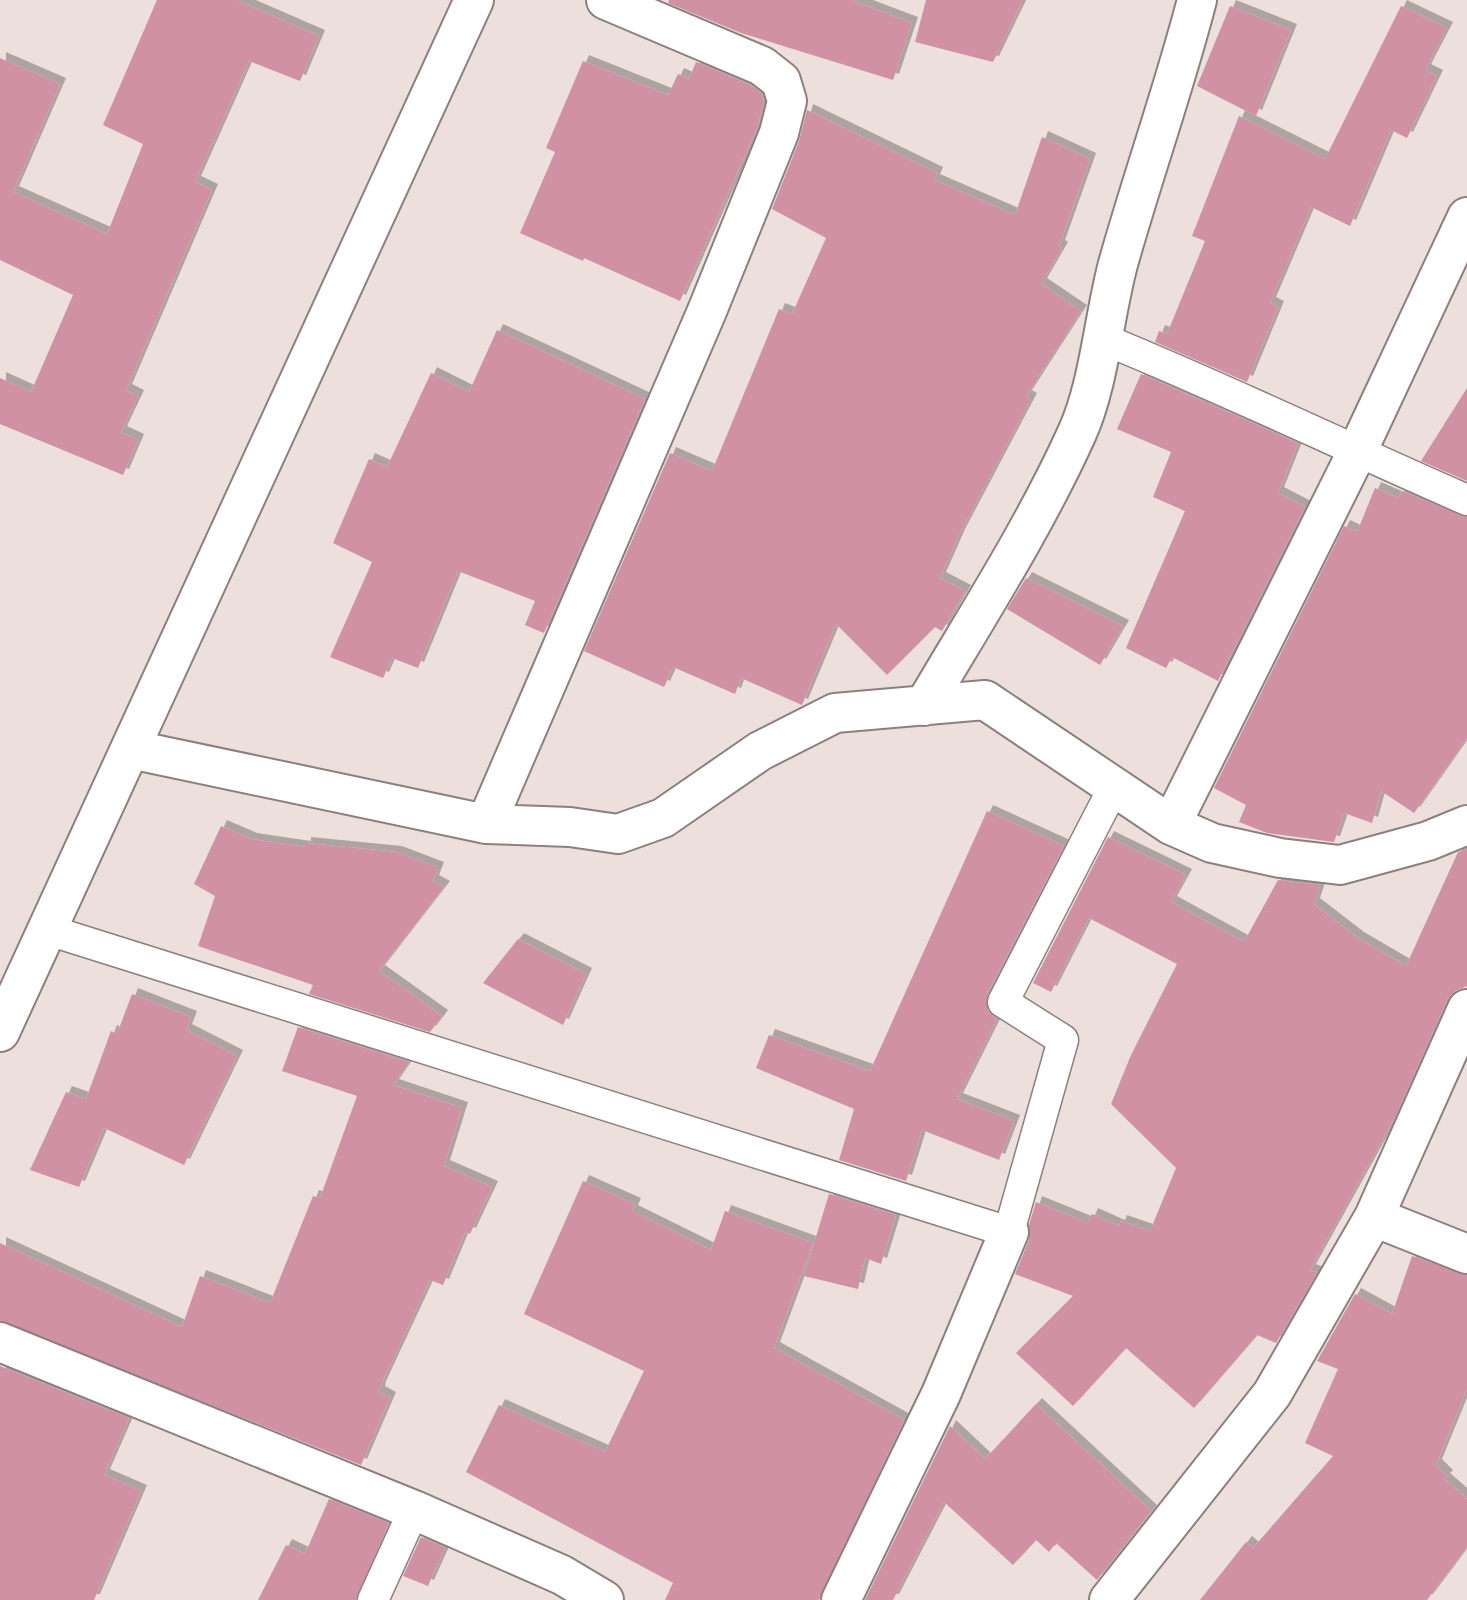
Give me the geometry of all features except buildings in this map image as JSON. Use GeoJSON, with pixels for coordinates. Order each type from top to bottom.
{"type":"FeatureCollection","features":[{"type":"Feature","properties":{"kind":"street"},"geometry":{"type":"LineString","coordinates":[[3,1016],[48,930],[474,0]]}},
{"type":"Feature","properties":{"kind":"street"},"geometry":{"type":"LineString","coordinates":[[486,824],[707,311],[779,133],[787,101],[781,81],[762,66],[606,0]]}},
{"type":"Feature","properties":{"kind":"street"},"geometry":{"type":"LineString","coordinates":[[924,706],[1024,538],[1078,430],[1103,339],[1118,265],[1175,86],[1197,0]]}},
{"type":"Feature","properties":{"kind":"street"},"geometry":{"type":"LineString","coordinates":[[1171,825],[1357,452],[1467,217]]}},
{"type":"Feature","properties":{"kind":"street"},"geometry":{"type":"LineString","coordinates":[[130,749],[486,824],[570,827],[618,834],[663,818],[760,751],[835,713],[985,699],[1171,825],[1212,843],[1280,858],[1340,865],[1428,841],[1467,825]]}},
{"type":"Feature","properties":{"kind":"street"},"geometry":{"type":"LineString","coordinates":[[1109,1600],[1272,1394],[1374,1217],[1467,1009]]}},
{"type":"Feature","properties":{"kind":"street"},"geometry":{"type":"LineString","coordinates":[[1374,1217],[1467,1254]]}},
{"type":"Feature","properties":{"kind":"street"},"geometry":{"type":"LineString","coordinates":[[841,1600],[941,1394],[1009,1232]]}},
{"type":"Feature","properties":{"kind":"street"},"geometry":{"type":"LineString","coordinates":[[0,1342],[414,1510],[562,1575],[604,1600]]}},
{"type":"Feature","properties":{"kind":"lane"},"geometry":{"type":"LineString","coordinates":[[1103,339],[1221,387],[1357,452],[1467,500]]}},
{"type":"Feature","properties":{"kind":"lane"},"geometry":{"type":"LineString","coordinates":[[48,930],[1009,1232],[1063,1040],[1003,1002],[1114,787]]}},
{"type":"Feature","properties":{"kind":"lane"},"geometry":{"type":"LineString","coordinates":[[373,1600],[414,1510]]}}]}
